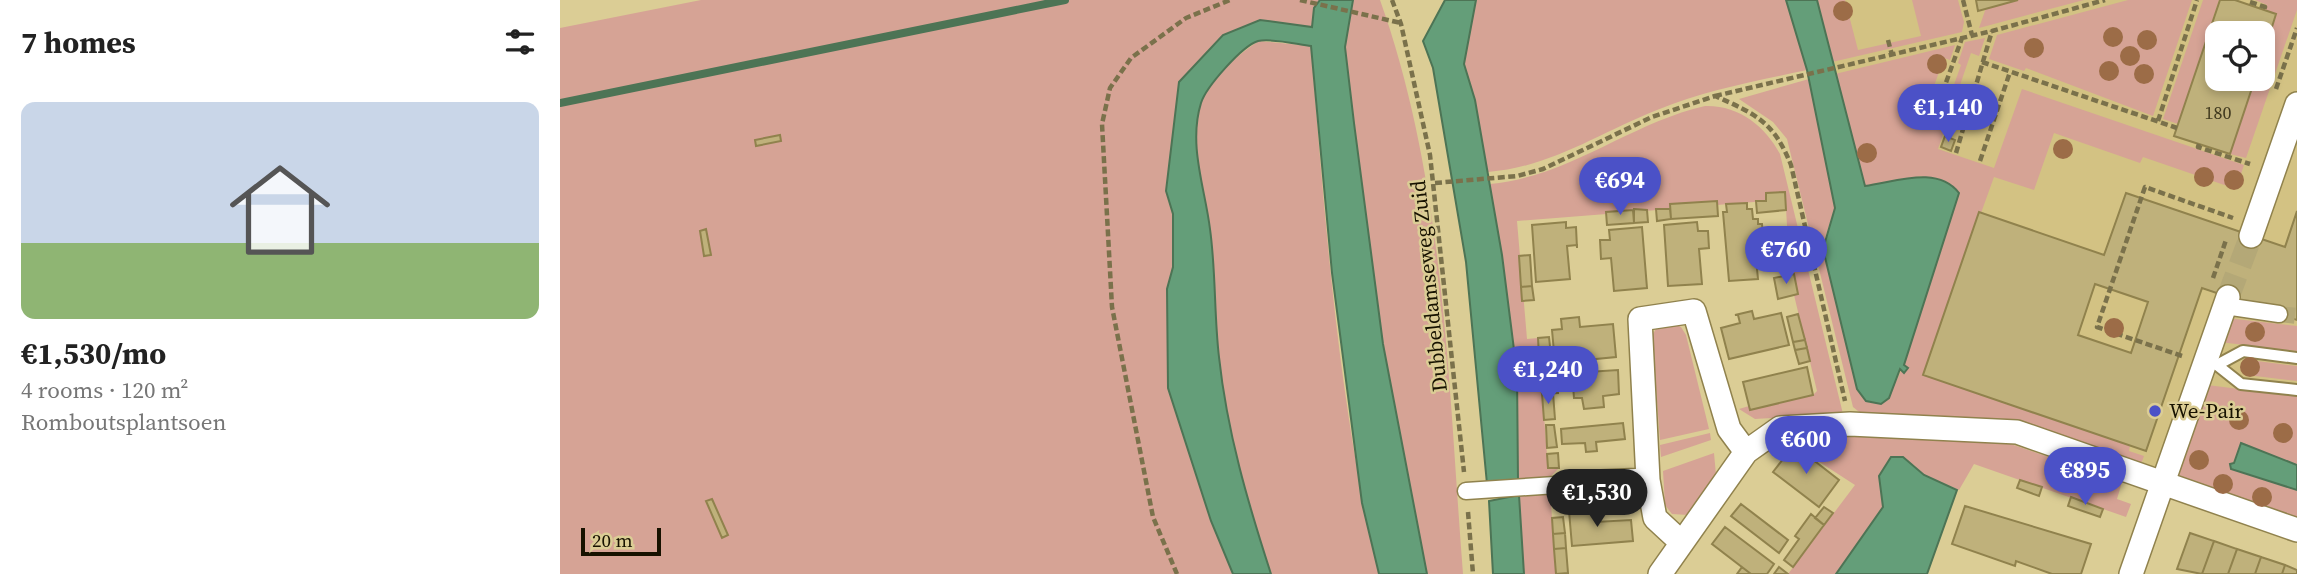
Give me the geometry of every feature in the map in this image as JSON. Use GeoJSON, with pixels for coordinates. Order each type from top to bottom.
{"type":"FeatureCollection","features":[{"type":"Feature","properties":{"kind":"street"},"geometry":{"type":"LineString","coordinates":[[2250,236],[2297,104]]}},
{"type":"Feature","properties":{"kind":"street"},"geometry":{"type":"LineString","coordinates":[[2131,574],[2161,483],[2210,364],[2227,302],[2279,314]]}},
{"type":"Feature","properties":{"kind":"street"},"geometry":{"type":"LineString","coordinates":[[1682,542],[1655,518],[1648,480],[1640,319],[1694,311],[1729,429],[1746,452]]}},
{"type":"Feature","properties":{"kind":"street"},"geometry":{"type":"LineString","coordinates":[[1660,574],[1746,452],[1780,428],[1850,424],[2017,432],[2297,530]]}},
{"type":"Feature","properties":{"kind":"street"},"geometry":{"type":"LineString","coordinates":[[1474,491],[1648,480]]}},
{"type":"Feature","properties":{"kind":"lane"},"geometry":{"type":"LineString","coordinates":[[2210,364],[2243,351],[2297,358]]}},
{"type":"Feature","properties":{"kind":"lane"},"geometry":{"type":"LineString","coordinates":[[2210,364],[2241,384],[2297,390]]}},
{"type":"Feature","properties":{"kind":"path"},"geometry":{"type":"LineString","coordinates":[[1177,574],[1153,517],[1112,307],[1102,124],[1110,88],[1131,58],[1186,18],[1230,0]]}},
{"type":"Feature","properties":{"kind":"path"},"geometry":{"type":"LineString","coordinates":[[1300,0],[1401,24]]}},
{"type":"Feature","properties":{"kind":"path","name":"Dubbeldamseweg Zuid"},"geometry":{"type":"LineString","coordinates":[[1392,0],[1401,24],[1435,183],[1474,491],[1473,574]]}},
{"type":"Feature","properties":{"kind":"path"},"geometry":{"type":"LineString","coordinates":[[1963,0],[1972,36]]}},
{"type":"Feature","properties":{"kind":"path"},"geometry":{"type":"LineString","coordinates":[[1435,183],[1500,178],[1543,169],[1652,117],[1715,96],[1972,36],[2105,0]]}},
{"type":"Feature","properties":{"kind":"path"},"geometry":{"type":"LineString","coordinates":[[2158,121],[2197,0]]}},
{"type":"Feature","properties":{"kind":"path"},"geometry":{"type":"LineString","coordinates":[[2250,3],[2265,7],[2264,10]]}},
{"type":"Feature","properties":{"kind":"path"},"geometry":{"type":"LineString","coordinates":[[1956,153],[1992,31]]}},
{"type":"Feature","properties":{"kind":"path"},"geometry":{"type":"LineString","coordinates":[[1939,102],[1962,38]]}},
{"type":"Feature","properties":{"kind":"path"},"geometry":{"type":"LineString","coordinates":[[1888,40],[1892,55]]}},
{"type":"Feature","properties":{"kind":"path"},"geometry":{"type":"LineString","coordinates":[[1982,62],[2177,128]]}},
{"type":"Feature","properties":{"kind":"path"},"geometry":{"type":"LineString","coordinates":[[1980,161],[2010,72]]}},
{"type":"Feature","properties":{"kind":"path"},"geometry":{"type":"LineString","coordinates":[[1715,96],[1759,119],[1776,132],[1784,147],[1791,165],[1850,424]]}},
{"type":"Feature","properties":{"kind":"path"},"geometry":{"type":"LineString","coordinates":[[2199,144],[2197,147],[2273,172]]}},
{"type":"Feature","properties":{"kind":"path"},"geometry":{"type":"LineString","coordinates":[[2210,364],[2097,327],[2145,187],[2233,218]]}},
{"type":"Feature","properties":{"kind":"shaded area"},"geometry":{"type":"Polygon","coordinates":[[[701,0],[1320,0],[1314,8],[1312,27],[1260,20],[1223,35],[1166,191],[1173,214],[1173,267],[1167,289],[1168,388],[1211,521],[1233,574],[560,574],[560,28],[701,0]]]}},
{"type":"Feature","properties":{"kind":"shaded area"},"geometry":{"type":"Polygon","coordinates":[[[1320,0],[1353,0],[1345,47],[1354,123],[1383,344],[1427,574],[1379,574],[1362,503],[1332,273],[1311,46],[1264,40],[1251,44],[1225,68],[1210,87],[1201,103],[1197,119],[1197,151],[1212,245],[1217,341],[1227,413],[1271,574],[1233,574],[1211,521],[1168,388],[1167,289],[1173,267],[1173,214],[1166,191],[1179,82],[1223,35],[1260,20],[1312,27],[1314,8],[1320,0]]]}},
{"type":"Feature","properties":{"kind":"shaded area"},"geometry":{"type":"Polygon","coordinates":[[[1353,0],[1380,0],[1402,69],[1418,140],[1431,211],[1440,284],[1463,574],[1427,574],[1383,344],[1354,123],[1345,47],[1353,0]]]}},
{"type":"Feature","properties":{"kind":"shaded area"},"geometry":{"type":"Polygon","coordinates":[[[1445,0],[1476,0],[1464,64],[1475,100],[1502,255],[1517,373],[1518,481],[1487,484],[1466,262],[1433,68],[1423,41],[1445,0]]]}},
{"type":"Feature","properties":{"kind":"shaded area"},"geometry":{"type":"Polygon","coordinates":[[[1476,0],[1786,0],[1807,70],[1675,103],[1554,156],[1511,169],[1488,172],[1475,100],[1464,64],[1476,0]]]}},
{"type":"Feature","properties":{"kind":"shaded area"},"geometry":{"type":"Polygon","coordinates":[[[1786,0],[1817,0],[1865,186],[1928,177],[1950,184],[1959,193],[1904,365],[1908,368],[1904,373],[1900,369],[1889,398],[1881,404],[1866,401],[1857,389],[1823,249],[1835,208],[1807,70],[1786,0]]]}},
{"type":"Feature","properties":{"kind":"shaded area"},"geometry":{"type":"Polygon","coordinates":[[[1815,0],[2297,0],[2297,520],[1896,376],[1815,0]]]}},
{"type":"Feature","properties":{"kind":"shaded area"},"geometry":{"type":"Polygon","coordinates":[[[1817,0],[1845,0],[1858,50],[1921,36],[1912,0],[1958,0],[1964,22],[1962,32],[1832,62],[1817,0]]]}},
{"type":"Feature","properties":{"kind":"shaded area"},"geometry":{"type":"Polygon","coordinates":[[[2018,0],[2084,0],[1979,28],[1986,8],[2018,0]]]}},
{"type":"Feature","properties":{"kind":"shaded area"},"geometry":{"type":"Polygon","coordinates":[[[2128,0],[2192,0],[2153,116],[2026,68],[2024,71],[1989,59],[1997,35],[2128,0]]]}},
{"type":"Feature","properties":{"kind":"shaded area"},"geometry":{"type":"Polygon","coordinates":[[[2203,0],[2219,0],[2212,21],[2205,21],[2205,42],[2178,124],[2163,119],[2203,0]]]}},
{"type":"Feature","properties":{"kind":"shaded area"},"geometry":{"type":"Polygon","coordinates":[[[2255,0],[2297,0],[2297,10],[2275,74],[2276,15],[2265,10],[2267,5],[2255,0]]]}},
{"type":"Feature","properties":{"kind":"shaded area"},"geometry":{"type":"Polygon","coordinates":[[[1985,38],[1979,56],[1971,53],[1938,149],[1994,168],[2022,89],[2244,165],[2236,189],[2143,157],[2140,163],[2054,133],[2034,190],[1994,177],[1923,374],[2130,445],[2129,451],[2144,456],[2141,464],[1863,415],[1853,407],[1787,139],[1773,122],[1739,99],[1809,79],[1835,208],[1823,244],[1859,393],[1870,403],[1886,401],[1904,365],[1922,176],[1865,186],[1835,74],[1955,45],[1950,60],[1944,58],[1929,100],[1946,107],[1961,65],[1958,63],[1965,42],[1985,38]]]}},
{"type":"Feature","properties":{"kind":"shaded area"},"geometry":{"type":"Polygon","coordinates":[[[1259,41],[1311,46],[1328,245],[1343,379],[1365,510],[1379,574],[1271,574],[1233,439],[1219,357],[1212,245],[1196,150],[1197,118],[1205,94],[1218,76],[1259,41]]]}},
{"type":"Feature","properties":{"kind":"shaded area"},"geometry":{"type":"Polygon","coordinates":[[[2251,91],[2269,91],[2246,158],[2230,154],[2251,91]]]}},
{"type":"Feature","properties":{"kind":"shaded area"},"geometry":{"type":"Polygon","coordinates":[[[1705,106],[1729,109],[1750,119],[1767,135],[1780,154],[1843,414],[1755,419],[1739,409],[1749,406],[1750,410],[1813,395],[1817,391],[1794,295],[1798,294],[1794,275],[1790,275],[1785,192],[1766,193],[1766,201],[1717,205],[1717,201],[1670,204],[1670,209],[1517,221],[1527,339],[1538,338],[1548,468],[1559,468],[1548,479],[1518,481],[1517,373],[1490,184],[1546,171],[1651,124],[1705,106]]]}},
{"type":"Feature","properties":{"kind":"shaded area"},"geometry":{"type":"Polygon","coordinates":[[[2227,318],[2297,326],[2297,351],[2219,342],[2227,318]]]}},
{"type":"Feature","properties":{"kind":"shaded area"},"geometry":{"type":"Polygon","coordinates":[[[1672,323],[1681,327],[1686,335],[1709,429],[1660,440],[1652,336],[1657,327],[1672,323]]]}},
{"type":"Feature","properties":{"kind":"shaded area"},"geometry":{"type":"Polygon","coordinates":[[[2249,360],[2297,366],[2297,381],[2247,375],[2243,367],[2249,360]]]}},
{"type":"Feature","properties":{"kind":"shaded area"},"geometry":{"type":"Polygon","coordinates":[[[2207,385],[2297,396],[2297,465],[2241,443],[2233,463],[2230,464],[2231,469],[2297,490],[2297,517],[2175,476],[2207,385]]]}},
{"type":"Feature","properties":{"kind":"shaded area"},"geometry":{"type":"Polygon","coordinates":[[[1710,433],[1711,440],[1661,457],[1660,445],[1710,433]]]}},
{"type":"Feature","properties":{"kind":"shaded area"},"geometry":{"type":"Polygon","coordinates":[[[1801,434],[1996,439],[2122,482],[2117,499],[2131,504],[2126,517],[1974,464],[1959,490],[1924,475],[1914,465],[1891,457],[1879,476],[1883,507],[1836,574],[1788,574],[1855,485],[1787,441],[1801,434]]]}},
{"type":"Feature","properties":{"kind":"shaded area"},"geometry":{"type":"Polygon","coordinates":[[[2241,443],[2297,465],[2297,490],[2231,469],[2230,464],[2234,463],[2241,443]]]}},
{"type":"Feature","properties":{"kind":"shaded area"},"geometry":{"type":"Polygon","coordinates":[[[1714,453],[1716,475],[1688,515],[1672,514],[1665,505],[1663,471],[1714,453]]]}},
{"type":"Feature","properties":{"kind":"shaded area"},"geometry":{"type":"Polygon","coordinates":[[[1891,457],[1903,457],[1924,475],[1957,490],[1927,574],[1836,574],[1883,507],[1879,476],[1891,457]]]}},
{"type":"Feature","properties":{"kind":"shaded area"},"geometry":{"type":"Polygon","coordinates":[[[1627,486],[1636,489],[1640,496],[1551,504],[1556,574],[1524,574],[1519,495],[1627,486]]]}},
{"type":"Feature","properties":{"kind":"shaded area"},"geometry":{"type":"Polygon","coordinates":[[[1519,495],[1524,574],[1493,574],[1489,501],[1519,495]]]}},
{"type":"Feature","properties":{"kind":"building"},"geometry":{"type":"Polygon","coordinates":[[[1976,0],[2018,0],[1978,11],[1976,0]]]}},
{"type":"Feature","properties":{"kind":"building"},"geometry":{"type":"Polygon","coordinates":[[[2220,0],[2235,0],[2276,14],[2274,21],[2213,21],[2220,0]]]}},
{"type":"Feature","properties":{"kind":"building"},"geometry":{"type":"Polygon","coordinates":[[[2205,44],[2205,91],[2251,91],[2230,154],[2174,136],[2205,44]]]}},
{"type":"Feature","properties":{"kind":"building"},"geometry":{"type":"Polygon","coordinates":[[[780,135],[781,141],[756,146],[755,140],[780,135]]]}},
{"type":"Feature","properties":{"kind":"building"},"geometry":{"type":"Polygon","coordinates":[[[1945,136],[1955,140],[1951,151],[1941,147],[1945,136]]]}},
{"type":"Feature","properties":{"kind":"building"},"geometry":{"type":"Polygon","coordinates":[[[1785,192],[1786,210],[1757,213],[1756,201],[1766,201],[1766,193],[1785,192]]]}},
{"type":"Feature","properties":{"kind":"building"},"geometry":{"type":"Polygon","coordinates":[[[2126,193],[2285,247],[2297,211],[2297,320],[2202,288],[2146,451],[1923,375],[1979,212],[2104,255],[2126,193]],[[2095,284],[2078,335],[2131,353],[2148,302],[2095,284]]]}},
{"type":"Feature","properties":{"kind":"building"},"geometry":{"type":"Polygon","coordinates":[[[1717,201],[1718,216],[1671,219],[1670,204],[1717,201]]]}},
{"type":"Feature","properties":{"kind":"building"},"geometry":{"type":"Polygon","coordinates":[[[1747,203],[1747,209],[1752,209],[1753,219],[1758,219],[1758,224],[1762,224],[1763,238],[1754,239],[1758,279],[1729,281],[1723,212],[1727,212],[1726,204],[1747,203]]]}},
{"type":"Feature","properties":{"kind":"building"},"geometry":{"type":"Polygon","coordinates":[[[1634,209],[1647,210],[1648,222],[1634,223],[1634,209]]]}},
{"type":"Feature","properties":{"kind":"building"},"geometry":{"type":"Polygon","coordinates":[[[1656,209],[1670,209],[1671,219],[1657,221],[1656,209]]]}},
{"type":"Feature","properties":{"kind":"building"},"geometry":{"type":"Polygon","coordinates":[[[1633,210],[1634,223],[1607,225],[1606,212],[1633,210]]]}},
{"type":"Feature","properties":{"kind":"building"},"geometry":{"type":"Polygon","coordinates":[[[1566,222],[1566,228],[1576,227],[1577,245],[1567,246],[1570,279],[1536,282],[1532,225],[1566,222]]]}},
{"type":"Feature","properties":{"kind":"building"},"geometry":{"type":"Polygon","coordinates":[[[1697,222],[1698,231],[1708,231],[1709,248],[1699,249],[1702,284],[1668,286],[1664,225],[1697,222]]]}},
{"type":"Feature","properties":{"kind":"building"},"geometry":{"type":"Polygon","coordinates":[[[1642,227],[1647,288],[1614,291],[1611,258],[1601,259],[1600,240],[1610,240],[1609,230],[1642,227]]]}},
{"type":"Feature","properties":{"kind":"building"},"geometry":{"type":"Polygon","coordinates":[[[706,229],[711,255],[704,256],[700,231],[706,229]]]}},
{"type":"Feature","properties":{"kind":"building"},"geometry":{"type":"Polygon","coordinates":[[[1530,255],[1532,286],[1521,287],[1519,256],[1530,255]]]}},
{"type":"Feature","properties":{"kind":"building"},"geometry":{"type":"Polygon","coordinates":[[[1794,274],[1798,294],[1778,299],[1774,278],[1794,274]]]}},
{"type":"Feature","properties":{"kind":"building"},"geometry":{"type":"Polygon","coordinates":[[[1532,286],[1534,300],[1522,301],[1521,287],[1532,286]]]}},
{"type":"Feature","properties":{"kind":"building"},"geometry":{"type":"Polygon","coordinates":[[[1752,311],[1754,319],[1781,313],[1789,345],[1729,359],[1721,328],[1740,323],[1738,315],[1735,315],[1752,311]]]}},
{"type":"Feature","properties":{"kind":"building"},"geometry":{"type":"Polygon","coordinates":[[[1798,314],[1805,340],[1793,342],[1787,317],[1798,314]]]}},
{"type":"Feature","properties":{"kind":"building"},"geometry":{"type":"Polygon","coordinates":[[[1579,317],[1580,327],[1613,324],[1616,357],[1555,363],[1552,330],[1562,329],[1561,319],[1579,317]]]}},
{"type":"Feature","properties":{"kind":"building"},"geometry":{"type":"Polygon","coordinates":[[[1549,337],[1551,356],[1539,357],[1538,338],[1549,337]]]}},
{"type":"Feature","properties":{"kind":"building"},"geometry":{"type":"Polygon","coordinates":[[[1805,340],[1807,348],[1795,350],[1793,342],[1805,340]]]}},
{"type":"Feature","properties":{"kind":"building"},"geometry":{"type":"Polygon","coordinates":[[[1807,348],[1810,361],[1799,364],[1795,350],[1807,348]]]}},
{"type":"Feature","properties":{"kind":"building"},"geometry":{"type":"Polygon","coordinates":[[[1551,356],[1551,370],[1540,372],[1539,357],[1551,356]]]}},
{"type":"Feature","properties":{"kind":"building"},"geometry":{"type":"Polygon","coordinates":[[[1807,367],[1813,395],[1750,410],[1743,382],[1807,367]]]}},
{"type":"Feature","properties":{"kind":"building"},"geometry":{"type":"Polygon","coordinates":[[[1556,370],[1558,393],[1542,394],[1540,372],[1556,370]]]}},
{"type":"Feature","properties":{"kind":"building"},"geometry":{"type":"Polygon","coordinates":[[[1618,370],[1619,394],[1603,396],[1604,407],[1584,409],[1582,398],[1574,398],[1572,373],[1618,370]]]}},
{"type":"Feature","properties":{"kind":"building"},"geometry":{"type":"Polygon","coordinates":[[[1553,393],[1555,419],[1544,420],[1542,394],[1553,393]]]}},
{"type":"Feature","properties":{"kind":"building"},"geometry":{"type":"Polygon","coordinates":[[[1623,423],[1625,439],[1596,442],[1597,451],[1586,452],[1585,443],[1562,444],[1561,429],[1623,423]]]}},
{"type":"Feature","properties":{"kind":"building"},"geometry":{"type":"Polygon","coordinates":[[[1546,425],[1554,425],[1557,447],[1547,448],[1546,425]]]}},
{"type":"Feature","properties":{"kind":"building"},"geometry":{"type":"Polygon","coordinates":[[[1794,445],[1839,480],[1819,507],[1773,472],[1794,445]]]}},
{"type":"Feature","properties":{"kind":"building"},"geometry":{"type":"Polygon","coordinates":[[[1558,453],[1559,468],[1548,468],[1547,454],[1558,453]]]}},
{"type":"Feature","properties":{"kind":"building"},"geometry":{"type":"Polygon","coordinates":[[[2020,480],[2042,487],[2039,496],[2017,488],[2020,480]]]}},
{"type":"Feature","properties":{"kind":"building"},"geometry":{"type":"Polygon","coordinates":[[[2071,497],[2103,509],[2100,517],[2068,506],[2071,497]]]}},
{"type":"Feature","properties":{"kind":"building"},"geometry":{"type":"Polygon","coordinates":[[[712,499],[728,535],[722,538],[706,501],[712,499]]]}},
{"type":"Feature","properties":{"kind":"building"},"geometry":{"type":"Polygon","coordinates":[[[1741,504],[1788,540],[1779,553],[1731,516],[1741,504]]]}},
{"type":"Feature","properties":{"kind":"building"},"geometry":{"type":"Polygon","coordinates":[[[1965,506],[2091,544],[2081,574],[2052,574],[2016,561],[2015,566],[1952,544],[1965,506]]]}},
{"type":"Feature","properties":{"kind":"building"},"geometry":{"type":"Polygon","coordinates":[[[1824,507],[1833,513],[1824,525],[1815,518],[1824,507]]]}},
{"type":"Feature","properties":{"kind":"building"},"geometry":{"type":"Polygon","coordinates":[[[1595,509],[1596,522],[1631,520],[1633,541],[1572,546],[1569,511],[1595,509]]]}},
{"type":"Feature","properties":{"kind":"building"},"geometry":{"type":"Polygon","coordinates":[[[1811,514],[1824,525],[1793,567],[1784,560],[1799,539],[1795,536],[1811,514]]]}},
{"type":"Feature","properties":{"kind":"building"},"geometry":{"type":"Polygon","coordinates":[[[1563,517],[1565,533],[1553,534],[1552,518],[1563,517]]]}},
{"type":"Feature","properties":{"kind":"building"},"geometry":{"type":"Polygon","coordinates":[[[1725,527],[1774,564],[1767,574],[1751,574],[1712,544],[1725,527]]]}},
{"type":"Feature","properties":{"kind":"building"},"geometry":{"type":"Polygon","coordinates":[[[1565,533],[1566,548],[1554,549],[1553,534],[1565,533]]]}},
{"type":"Feature","properties":{"kind":"building"},"geometry":{"type":"Polygon","coordinates":[[[2190,533],[2214,541],[2202,574],[2177,569],[2190,533]]]}},
{"type":"Feature","properties":{"kind":"building"},"geometry":{"type":"Polygon","coordinates":[[[2214,541],[2237,549],[2228,574],[2202,574],[2214,541]]]}},
{"type":"Feature","properties":{"kind":"building"},"geometry":{"type":"Polygon","coordinates":[[[1566,548],[1568,573],[1556,574],[1554,549],[1566,548]]]}},
{"type":"Feature","properties":{"kind":"building"},"geometry":{"type":"Polygon","coordinates":[[[2237,549],[2261,557],[2255,574],[2228,574],[2237,549]]]}},
{"type":"Feature","properties":{"kind":"building"},"geometry":{"type":"Polygon","coordinates":[[[2261,557],[2285,565],[2282,574],[2255,574],[2261,557]]]}},
{"type":"Feature","properties":{"kind":"building"},"geometry":{"type":"Polygon","coordinates":[[[2285,565],[2297,570],[2297,574],[2282,574],[2285,565]]]}},
{"type":"Feature","properties":{"kind":"building"},"geometry":{"type":"Polygon","coordinates":[[[1742,567],[1751,574],[1737,574],[1742,567]]]}},
{"type":"Feature","properties":{"kind":"building"},"geometry":{"type":"Polygon","coordinates":[[[1779,567],[1788,574],[1774,574],[1779,567]]]}},
{"type":"Feature","properties":{"kind":"waterway"},"geometry":{"type":"LineString","coordinates":[[560,103],[1065,0]]}},
{"type":"Feature","properties":{"kind":"tunnel"},"geometry":{"type":"LineString","coordinates":[[2228,297],[2251,236]]}},
{"type":"Feature","properties":{"kind":"tunnel"},"geometry":{"type":"LineString","coordinates":[[2279,314],[2297,316]]}},
{"type":"Feature","properties":{"kind":"place","name":"We-Pair"},"geometry":{"type":"Point","coordinates":[2155,411]}}]}
